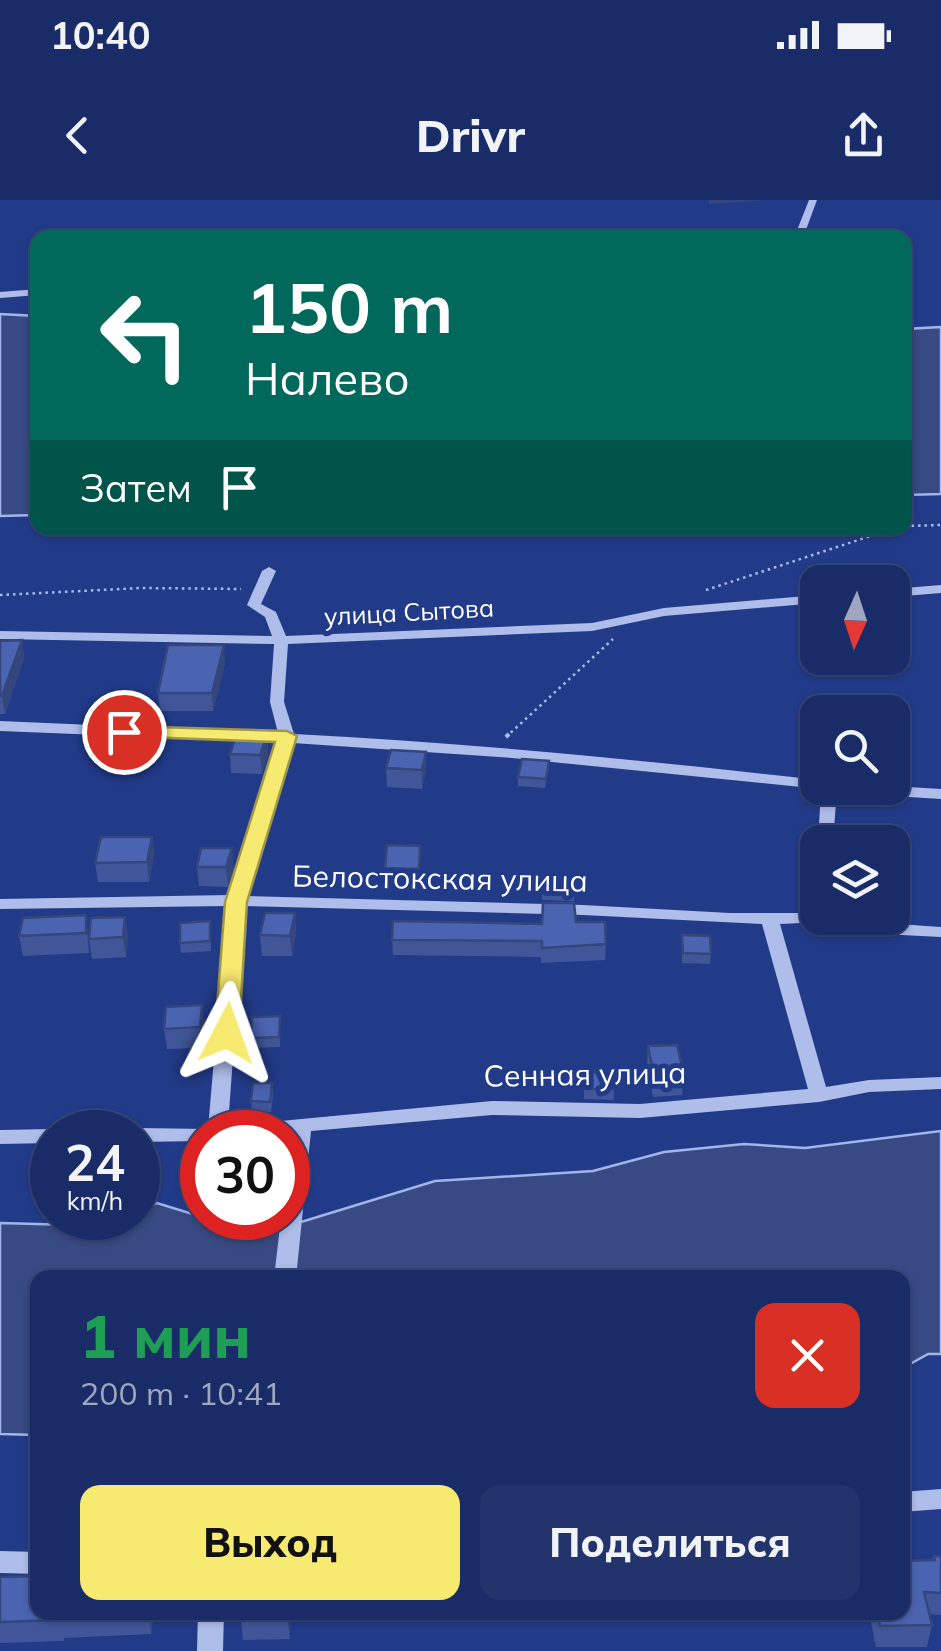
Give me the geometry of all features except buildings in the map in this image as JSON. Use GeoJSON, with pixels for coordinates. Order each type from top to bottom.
{"type":"FeatureCollection","features":[{"type":"Feature","properties":{"kind":"street"},"geometry":{"type":"LineString","coordinates":[[801,230],[814,200]]}},
{"type":"Feature","properties":{"kind":"street"},"geometry":{"type":"LineString","coordinates":[[0,295],[30,293]]}},
{"type":"Feature","properties":{"kind":"street"},"geometry":{"type":"LineString","coordinates":[[220,1110],[236,902],[287,736],[277,702],[281,640],[271,615],[254,605],[268,571]]}},
{"type":"Feature","properties":{"kind":"street"},"geometry":{"type":"LineString","coordinates":[[910,592],[941,589]]}},
{"type":"Feature","properties":{"kind":"street","name":"улица Сытова"},"geometry":{"type":"LineString","coordinates":[[0,635],[281,640],[592,627],[664,612],[800,600]]}},
{"type":"Feature","properties":{"kind":"street"},"geometry":{"type":"LineString","coordinates":[[0,726],[287,736],[403,748],[492,750],[800,783]]}},
{"type":"Feature","properties":{"kind":"street"},"geometry":{"type":"LineString","coordinates":[[910,792],[941,794]]}},
{"type":"Feature","properties":{"kind":"street","name":"Белостокская улица"},"geometry":{"type":"LineString","coordinates":[[0,904],[109,899],[800,919]]}},
{"type":"Feature","properties":{"kind":"street"},"geometry":{"type":"LineString","coordinates":[[770,920],[819,1094]]}},
{"type":"Feature","properties":{"kind":"street"},"geometry":{"type":"LineString","coordinates":[[910,930],[941,932]]}},
{"type":"Feature","properties":{"kind":"street","name":"Сенная улица"},"geometry":{"type":"LineString","coordinates":[[310,1124],[492,1108],[640,1111],[870,1086],[941,1083]]}},
{"type":"Feature","properties":{"kind":"street"},"geometry":{"type":"LineString","coordinates":[[0,1138],[30,1137]]}},
{"type":"Feature","properties":{"kind":"street"},"geometry":{"type":"LineString","coordinates":[[286,1270],[289,1240]]}},
{"type":"Feature","properties":{"kind":"street"},"geometry":{"type":"LineString","coordinates":[[910,1501],[941,1499]]}},
{"type":"Feature","properties":{"kind":"street"},"geometry":{"type":"LineString","coordinates":[[0,1562],[30,1563]]}},
{"type":"Feature","properties":{"kind":"street"},"geometry":{"type":"LineString","coordinates":[[210,1651],[211,1620]]}},
{"type":"Feature","properties":{"kind":"path"},"geometry":{"type":"LineString","coordinates":[[912,526],[941,524]]}},
{"type":"Feature","properties":{"kind":"path"},"geometry":{"type":"LineString","coordinates":[[0,595],[140,588],[260,590]]}},
{"type":"Feature","properties":{"kind":"water"},"geometry":{"type":"Polygon","coordinates":[[[0,314],[30,316],[30,515],[0,516],[0,314]]]}},
{"type":"Feature","properties":{"kind":"water"},"geometry":{"type":"Polygon","coordinates":[[[941,327],[941,494],[912,495],[912,329],[941,327]]]}},
{"type":"Feature","properties":{"kind":"water"},"geometry":{"type":"Polygon","coordinates":[[[941,1131],[941,1354],[928,1354],[910,1364],[910,1270],[30,1270],[30,1435],[0,1434],[0,1223],[30,1224],[30,1240],[160,1240],[160,1204],[180,1210],[180,1240],[310,1240],[310,1219],[435,1181],[593,1171],[664,1152],[744,1144],[805,1148],[941,1131]]]}},
{"type":"Feature","properties":{"kind":"route"},"geometry":{"type":"LineString","coordinates":[[124,732],[287,736],[236,902],[227,1033]]}}]}
